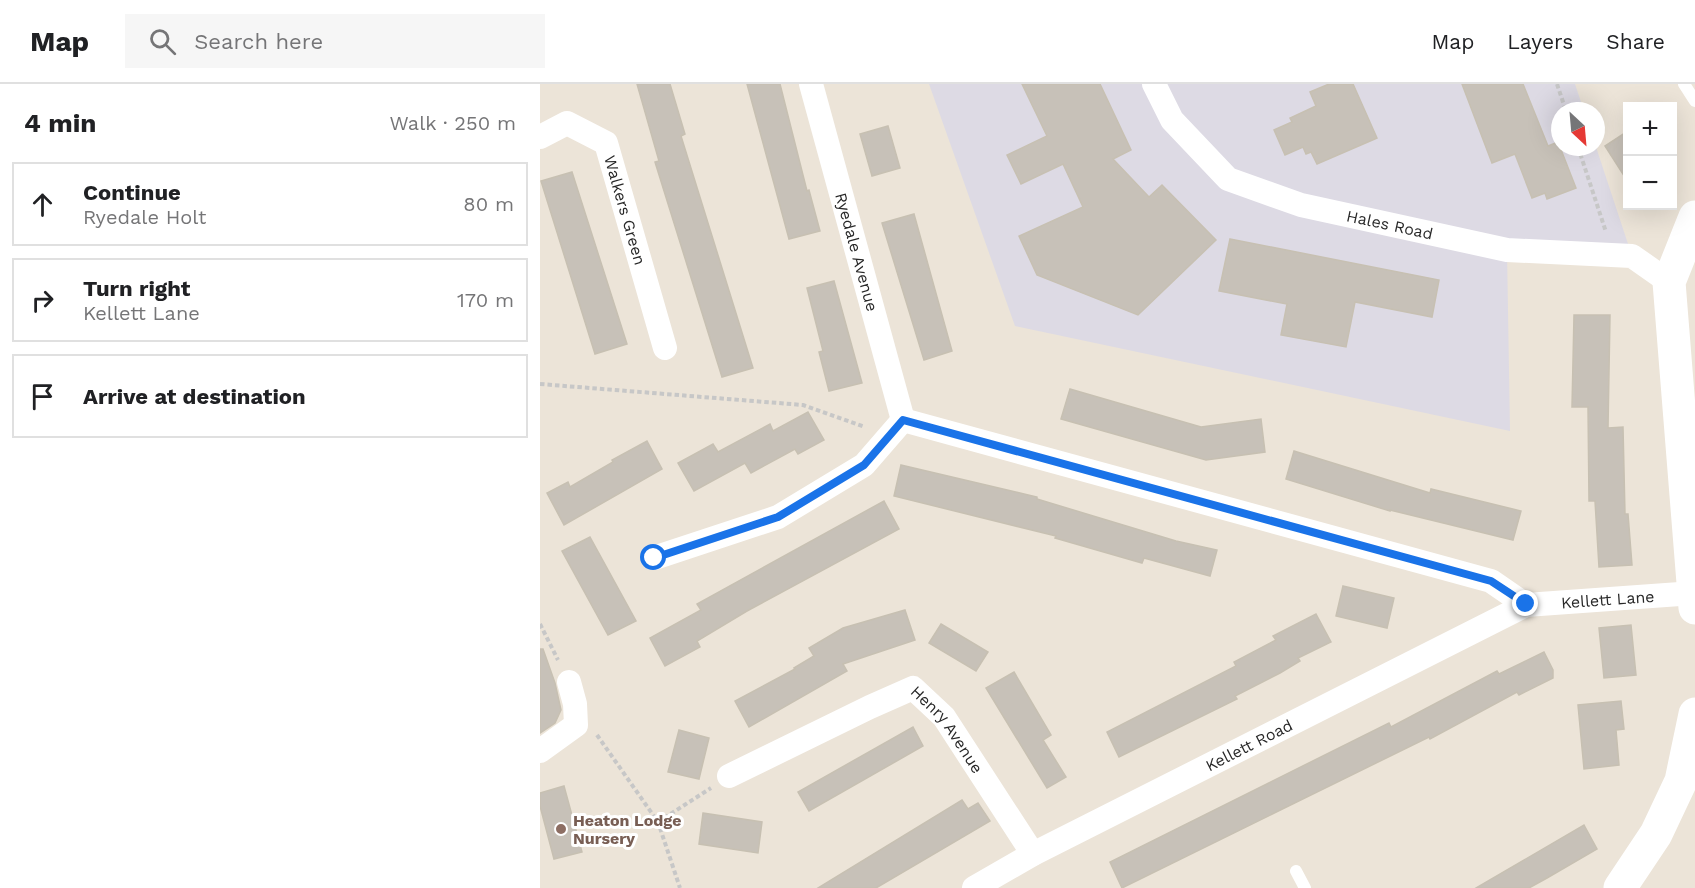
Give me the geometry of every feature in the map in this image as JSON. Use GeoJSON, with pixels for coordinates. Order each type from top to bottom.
{"type":"FeatureCollection","features":[{"type":"Feature","properties":{"kind":"street","name":"Ryedale Avenue"},"geometry":{"type":"LineString","coordinates":[[811,84],[897,428]]}},
{"type":"Feature","properties":{"kind":"street","name":"Hales Road"},"geometry":{"type":"LineString","coordinates":[[1154,84],[1172,120],[1228,179],[1301,205],[1507,250],[1632,256],[1669,282]]}},
{"type":"Feature","properties":{"kind":"street","name":"Walkers Green"},"geometry":{"type":"LineString","coordinates":[[540,137],[567,123],[606,143],[665,348]]}},
{"type":"Feature","properties":{"kind":"street"},"geometry":{"type":"LineString","coordinates":[[1694,600],[1691,510],[1669,282],[1695,217]]}},
{"type":"Feature","properties":{"kind":"street"},"geometry":{"type":"LineString","coordinates":[[654,558],[778,517],[864,465],[897,428],[1491,581],[1526,604]]}},
{"type":"Feature","properties":{"kind":"street","name":"Kellett Lane"},"geometry":{"type":"LineString","coordinates":[[1526,604],[1694,600]]}},
{"type":"Feature","properties":{"kind":"street","name":"Kellett Road"},"geometry":{"type":"LineString","coordinates":[[974,888],[1033,854],[1526,604]]}},
{"type":"Feature","properties":{"kind":"street","name":"Henry Avenue"},"geometry":{"type":"LineString","coordinates":[[729,776],[913,688],[944,717],[1033,854]]}},
{"type":"Feature","properties":{"kind":"street"},"geometry":{"type":"LineString","coordinates":[[540,751],[576,725],[572,693]]}},
{"type":"Feature","properties":{"kind":"street"},"geometry":{"type":"LineString","coordinates":[[1620,888],[1656,834],[1681,781],[1695,714]]}},
{"type":"Feature","properties":{"kind":"lane"},"geometry":{"type":"LineString","coordinates":[[1684,84],[1695,101]]}},
{"type":"Feature","properties":{"kind":"lane"},"geometry":{"type":"LineString","coordinates":[[1296,872],[1305,888]]}},
{"type":"Feature","properties":{"kind":"path"},"geometry":{"type":"LineString","coordinates":[[1557,84],[1563,102]]}},
{"type":"Feature","properties":{"kind":"path"},"geometry":{"type":"LineString","coordinates":[[1581,156],[1614,255]]}},
{"type":"Feature","properties":{"kind":"path"},"geometry":{"type":"LineString","coordinates":[[540,384],[803,405],[897,428]]}},
{"type":"Feature","properties":{"kind":"path"},"geometry":{"type":"LineString","coordinates":[[540,624],[572,693],[658,822],[680,888]]}},
{"type":"Feature","properties":{"kind":"path"},"geometry":{"type":"LineString","coordinates":[[658,822],[729,776]]}},
{"type":"Feature","properties":{"kind":"shaded area"},"geometry":{"type":"Polygon","coordinates":[[[929,84],[1575,84],[1581,102],[1551,102],[1551,156],[1599,156],[1632,256],[1507,250],[1510,431],[1015,326],[929,84]]]}},
{"type":"Feature","properties":{"kind":"building"},"geometry":{"type":"Polygon","coordinates":[[[637,84],[670,84],[685,134],[681,136],[753,368],[722,377],[655,162],[659,161],[637,84]]]}},
{"type":"Feature","properties":{"kind":"building"},"geometry":{"type":"Polygon","coordinates":[[[747,84],[780,84],[807,191],[809,190],[820,231],[789,239],[747,84]]]}},
{"type":"Feature","properties":{"kind":"building"},"geometry":{"type":"Polygon","coordinates":[[[1022,84],[1100,84],[1131,150],[1113,159],[1149,197],[1162,185],[1216,240],[1138,315],[1037,275],[1019,236],[1083,207],[1063,164],[1021,184],[1007,155],[1047,136],[1022,84]]]}},
{"type":"Feature","properties":{"kind":"building"},"geometry":{"type":"Polygon","coordinates":[[[1329,84],[1353,84],[1377,138],[1317,164],[1311,152],[1306,154],[1303,147],[1285,155],[1274,130],[1292,122],[1290,118],[1316,106],[1310,92],[1329,84]]]}},
{"type":"Feature","properties":{"kind":"building"},"geometry":{"type":"Polygon","coordinates":[[[1462,84],[1523,84],[1548,146],[1551,145],[1551,156],[1563,156],[1576,188],[1547,199],[1545,193],[1532,198],[1515,154],[1492,163],[1462,84]]]}},
{"type":"Feature","properties":{"kind":"building"},"geometry":{"type":"Polygon","coordinates":[[[888,126],[900,168],[872,176],[860,134],[888,126]]]}},
{"type":"Feature","properties":{"kind":"building"},"geometry":{"type":"Polygon","coordinates":[[[1623,134],[1623,174],[1605,146],[1623,134]]]}},
{"type":"Feature","properties":{"kind":"building"},"geometry":{"type":"Polygon","coordinates":[[[572,172],[627,344],[595,354],[541,181],[572,172]]]}},
{"type":"Feature","properties":{"kind":"building"},"geometry":{"type":"Polygon","coordinates":[[[914,214],[952,351],[924,360],[882,223],[914,214]]]}},
{"type":"Feature","properties":{"kind":"building"},"geometry":{"type":"Polygon","coordinates":[[[1230,239],[1439,280],[1432,317],[1355,302],[1346,347],[1281,335],[1287,304],[1219,291],[1230,239]]]}},
{"type":"Feature","properties":{"kind":"building"},"geometry":{"type":"Polygon","coordinates":[[[834,281],[862,383],[829,391],[819,352],[823,351],[807,288],[834,281]]]}},
{"type":"Feature","properties":{"kind":"building"},"geometry":{"type":"Polygon","coordinates":[[[1574,315],[1610,315],[1608,428],[1623,427],[1625,514],[1628,514],[1632,565],[1599,567],[1595,501],[1589,501],[1588,407],[1572,407],[1574,315]]]}},
{"type":"Feature","properties":{"kind":"building"},"geometry":{"type":"Polygon","coordinates":[[[1070,389],[1201,427],[1261,419],[1265,452],[1206,460],[1061,419],[1070,389]]]}},
{"type":"Feature","properties":{"kind":"building"},"geometry":{"type":"Polygon","coordinates":[[[808,412],[824,440],[798,454],[795,449],[751,473],[745,463],[694,491],[678,463],[713,444],[718,452],[770,424],[773,431],[808,412]]]}},
{"type":"Feature","properties":{"kind":"building"},"geometry":{"type":"Polygon","coordinates":[[[647,441],[662,469],[564,525],[547,493],[568,482],[570,487],[647,441]]]}},
{"type":"Feature","properties":{"kind":"building"},"geometry":{"type":"Polygon","coordinates":[[[1294,451],[1430,493],[1431,489],[1521,511],[1513,540],[1390,511],[1286,479],[1294,451]]]}},
{"type":"Feature","properties":{"kind":"building"},"geometry":{"type":"Polygon","coordinates":[[[901,465],[1037,497],[1037,499],[1176,541],[1217,550],[1210,576],[1144,558],[1142,563],[1055,538],[1056,536],[894,496],[901,465]]]}},
{"type":"Feature","properties":{"kind":"building"},"geometry":{"type":"Polygon","coordinates":[[[884,501],[899,529],[747,611],[697,641],[700,647],[665,666],[650,638],[701,610],[697,604],[884,501]]]}},
{"type":"Feature","properties":{"kind":"building"},"geometry":{"type":"Polygon","coordinates":[[[590,537],[636,621],[608,635],[562,551],[590,537]]]}},
{"type":"Feature","properties":{"kind":"building"},"geometry":{"type":"Polygon","coordinates":[[[1343,586],[1394,598],[1387,628],[1336,616],[1343,586]]]}},
{"type":"Feature","properties":{"kind":"building"},"geometry":{"type":"Polygon","coordinates":[[[905,610],[915,640],[843,664],[847,671],[749,727],[735,701],[795,669],[814,656],[809,648],[843,628],[905,610]]]}},
{"type":"Feature","properties":{"kind":"building"},"geometry":{"type":"Polygon","coordinates":[[[1316,614],[1331,642],[1298,658],[1300,661],[1235,696],[1237,699],[1119,757],[1107,732],[1236,666],[1234,662],[1276,640],[1273,636],[1316,614]]]}},
{"type":"Feature","properties":{"kind":"building"},"geometry":{"type":"Polygon","coordinates":[[[941,624],[988,652],[976,671],[929,643],[941,624]]]}},
{"type":"Feature","properties":{"kind":"building"},"geometry":{"type":"Polygon","coordinates":[[[1631,625],[1636,675],[1604,678],[1599,628],[1631,625]]]}},
{"type":"Feature","properties":{"kind":"building"},"geometry":{"type":"Polygon","coordinates":[[[540,649],[543,649],[555,683],[561,710],[555,723],[540,733],[540,649]]]}},
{"type":"Feature","properties":{"kind":"building"},"geometry":{"type":"Polygon","coordinates":[[[1544,652],[1553,670],[1553,678],[1519,695],[1517,692],[1430,739],[1429,737],[1122,888],[1110,862],[1389,723],[1391,727],[1497,671],[1499,674],[1544,652]]]}},
{"type":"Feature","properties":{"kind":"building"},"geometry":{"type":"Polygon","coordinates":[[[1014,672],[1051,735],[1043,740],[1066,777],[1047,788],[986,688],[1014,672]]]}},
{"type":"Feature","properties":{"kind":"building"},"geometry":{"type":"Polygon","coordinates":[[[1621,701],[1624,729],[1616,730],[1619,765],[1584,769],[1578,705],[1621,701]]]}},
{"type":"Feature","properties":{"kind":"building"},"geometry":{"type":"Polygon","coordinates":[[[913,727],[923,746],[809,811],[798,792],[913,727]]]}},
{"type":"Feature","properties":{"kind":"building"},"geometry":{"type":"Polygon","coordinates":[[[679,730],[709,738],[699,779],[668,772],[679,730]]]}},
{"type":"Feature","properties":{"kind":"building","name":"Heaton Lodge Nursery"},"geometry":{"type":"Polygon","coordinates":[[[564,786],[582,852],[554,859],[540,806],[540,793],[564,786]]]}},
{"type":"Feature","properties":{"kind":"building"},"geometry":{"type":"Polygon","coordinates":[[[962,800],[968,809],[978,803],[990,821],[876,888],[818,888],[962,800]]]}},
{"type":"Feature","properties":{"kind":"building"},"geometry":{"type":"Polygon","coordinates":[[[703,813],[762,822],[758,853],[699,844],[703,813]]]}},
{"type":"Feature","properties":{"kind":"building"},"geometry":{"type":"Polygon","coordinates":[[[1584,825],[1597,849],[1529,888],[1476,888],[1584,825]]]}},
{"type":"Feature","properties":{"kind":"place","name":"Heaton Lodge Nursery"},"geometry":{"type":"Point","coordinates":[561,829]}},
{"type":"Feature","properties":{"kind":"route"},"geometry":{"type":"LineString","coordinates":[[654,558],[778,517],[864,465],[903,420],[1491,581],[1526,604]]}}]}
